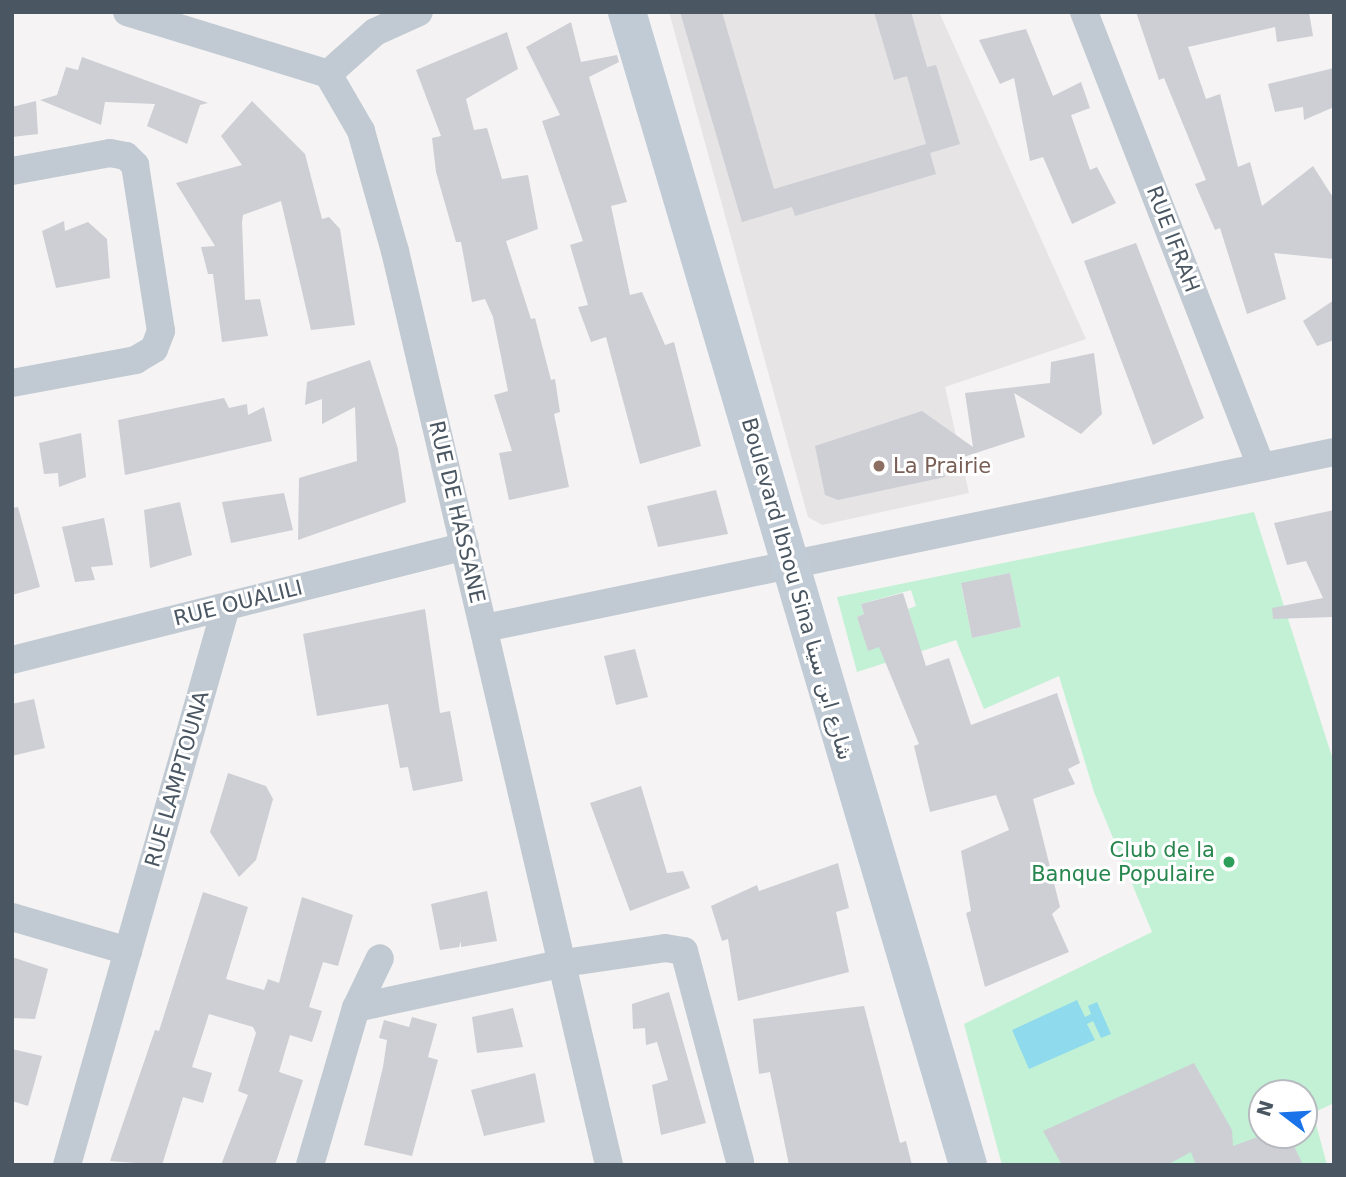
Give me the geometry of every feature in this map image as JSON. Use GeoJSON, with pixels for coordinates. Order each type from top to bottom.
{"type":"FeatureCollection","features":[{"type":"Feature","properties":{"kind":"main road","name":"Boulevard Ibnou Sina شارع ابن سينا"},"geometry":{"type":"LineString","coordinates":[[627,12],[968,1165]]}},
{"type":"Feature","properties":{"kind":"street"},"geometry":{"type":"LineString","coordinates":[[127,12],[328,74],[375,33],[419,12]]}},
{"type":"Feature","properties":{"kind":"street","name":"RUE IFRAH"},"geometry":{"type":"LineString","coordinates":[[1084,12],[1261,467]]}},
{"type":"Feature","properties":{"kind":"street","name":"RUE DE HASSANE"},"geometry":{"type":"LineString","coordinates":[[328,74],[356,121],[375,177],[485,628],[609,1165]]}},
{"type":"Feature","properties":{"kind":"street"},"geometry":{"type":"LineString","coordinates":[[12,171],[110,153],[126,156],[135,165],[162,331],[154,349],[136,360],[12,383]]}},
{"type":"Feature","properties":{"kind":"street"},"geometry":{"type":"LineString","coordinates":[[485,628],[789,562],[1334,452]]}},
{"type":"Feature","properties":{"kind":"street","name":"RUE OUALILI"},"geometry":{"type":"LineString","coordinates":[[12,660],[465,546]]}},
{"type":"Feature","properties":{"kind":"street","name":"RUE LAMPTOUNA"},"geometry":{"type":"LineString","coordinates":[[67,1165],[226,607]]}},
{"type":"Feature","properties":{"kind":"street"},"geometry":{"type":"LineString","coordinates":[[12,917],[128,951]]}},
{"type":"Feature","properties":{"kind":"street"},"geometry":{"type":"LineString","coordinates":[[356,1007],[564,963],[665,948],[684,951],[740,1162]]}},
{"type":"Feature","properties":{"kind":"street"},"geometry":{"type":"LineString","coordinates":[[310,1165],[356,1007],[380,958]]}},
{"type":"Feature","properties":{"kind":"shaded area"},"geometry":{"type":"Polygon","coordinates":[[[669,12],[939,12],[1086,339],[945,387],[969,493],[822,525],[808,517],[669,12]]]}},
{"type":"Feature","properties":{"kind":"green space","name":"Club de la Banque Populaire"},"geometry":{"type":"Polygon","coordinates":[[[1254,512],[1334,763],[1334,1103],[1318,1111],[1318,1079],[1248,1079],[1248,1149],[1318,1149],[1318,1132],[1327,1165],[1002,1165],[964,1024],[1152,932],[1094,792],[1059,676],[984,709],[956,640],[857,672],[837,597],[1254,512]],[[1010,573],[961,584],[972,638],[1021,627],[1010,573]],[[911,590],[861,604],[864,614],[857,617],[868,650],[916,635],[908,609],[916,606],[911,590]]]}},
{"type":"Feature","properties":{"kind":"water"},"geometry":{"type":"Polygon","coordinates":[[[1077,1000],[1085,1017],[1091,1014],[1088,1006],[1097,1002],[1111,1034],[1101,1038],[1093,1021],[1087,1024],[1095,1040],[1029,1069],[1012,1030],[1077,1000]]]}},
{"type":"Feature","properties":{"kind":"building"},"geometry":{"type":"Polygon","coordinates":[[[680,12],[722,12],[774,189],[926,144],[907,76],[894,80],[874,12],[911,12],[927,67],[936,65],[960,144],[930,153],[936,174],[795,216],[792,207],[742,222],[680,12]]]}},
{"type":"Feature","properties":{"kind":"building"},"geometry":{"type":"Polygon","coordinates":[[[1136,12],[1309,12],[1313,36],[1277,42],[1275,27],[1188,47],[1206,99],[1220,94],[1238,167],[1250,162],[1262,206],[1313,166],[1334,199],[1334,259],[1274,253],[1286,299],[1247,314],[1220,228],[1215,230],[1195,184],[1206,180],[1164,78],[1159,80],[1136,12]]]}},
{"type":"Feature","properties":{"kind":"building"},"geometry":{"type":"Polygon","coordinates":[[[571,22],[581,62],[617,55],[619,62],[589,77],[627,202],[611,206],[630,295],[642,292],[665,345],[674,342],[701,446],[640,464],[606,337],[591,342],[578,307],[588,305],[570,245],[583,241],[542,121],[560,115],[526,47],[571,22]]]}},
{"type":"Feature","properties":{"kind":"building"},"geometry":{"type":"Polygon","coordinates":[[[1026,29],[1053,96],[1081,82],[1090,108],[1071,115],[1090,170],[1097,167],[1116,203],[1072,224],[1043,157],[1030,161],[1014,78],[1000,84],[979,40],[1026,29]]]}},
{"type":"Feature","properties":{"kind":"building"},"geometry":{"type":"Polygon","coordinates":[[[507,32],[518,69],[466,99],[474,130],[487,128],[502,179],[528,175],[538,229],[506,241],[531,319],[535,318],[551,380],[555,379],[560,412],[554,414],[569,487],[509,500],[499,453],[512,451],[494,395],[508,391],[493,317],[485,299],[472,302],[461,242],[456,242],[436,172],[432,138],[441,136],[416,70],[507,32]]]}},
{"type":"Feature","properties":{"kind":"building"},"geometry":{"type":"Polygon","coordinates":[[[82,57],[208,103],[200,105],[187,144],[147,126],[155,104],[105,102],[101,125],[40,100],[57,95],[66,67],[78,70],[82,57]]]}},
{"type":"Feature","properties":{"kind":"building"},"geometry":{"type":"Polygon","coordinates":[[[1334,68],[1334,107],[1304,120],[1303,107],[1275,112],[1268,84],[1334,68]]]}},
{"type":"Feature","properties":{"kind":"building"},"geometry":{"type":"Polygon","coordinates":[[[36,101],[38,134],[12,137],[12,107],[36,101]]]}},
{"type":"Feature","properties":{"kind":"building"},"geometry":{"type":"Polygon","coordinates":[[[252,101],[305,154],[322,219],[329,217],[340,229],[355,325],[311,330],[281,201],[243,215],[242,222],[245,300],[260,299],[268,336],[222,342],[213,274],[208,274],[201,247],[215,246],[176,183],[242,165],[221,136],[252,101]]]}},
{"type":"Feature","properties":{"kind":"building"},"geometry":{"type":"Polygon","coordinates":[[[64,221],[65,231],[88,222],[107,239],[110,278],[56,288],[42,231],[64,221]]]}},
{"type":"Feature","properties":{"kind":"building"},"geometry":{"type":"Polygon","coordinates":[[[1136,243],[1204,418],[1153,445],[1084,261],[1136,243]]]}},
{"type":"Feature","properties":{"kind":"building"},"geometry":{"type":"Polygon","coordinates":[[[1334,300],[1334,340],[1317,346],[1303,321],[1334,300]]]}},
{"type":"Feature","properties":{"kind":"building"},"geometry":{"type":"Polygon","coordinates":[[[1094,353],[1102,414],[1081,434],[1014,393],[1025,437],[942,464],[945,477],[838,500],[825,495],[815,446],[922,411],[973,447],[965,393],[1050,383],[1051,362],[1094,353]]]}},
{"type":"Feature","properties":{"kind":"building"},"geometry":{"type":"Polygon","coordinates":[[[370,360],[398,449],[406,502],[298,540],[299,478],[357,461],[355,407],[322,424],[322,399],[305,405],[307,382],[370,360]]]}},
{"type":"Feature","properties":{"kind":"building"},"geometry":{"type":"Polygon","coordinates":[[[224,398],[229,408],[247,404],[248,415],[264,407],[272,441],[125,475],[118,420],[224,398]]]}},
{"type":"Feature","properties":{"kind":"building"},"geometry":{"type":"Polygon","coordinates":[[[81,433],[86,477],[59,487],[58,473],[44,474],[39,443],[81,433]]]}},
{"type":"Feature","properties":{"kind":"building"},"geometry":{"type":"Polygon","coordinates":[[[716,490],[728,534],[658,547],[647,506],[716,490]]]}},
{"type":"Feature","properties":{"kind":"building"},"geometry":{"type":"Polygon","coordinates":[[[284,493],[293,530],[231,543],[222,502],[284,493]]]}},
{"type":"Feature","properties":{"kind":"building"},"geometry":{"type":"Polygon","coordinates":[[[180,502],[192,555],[150,568],[144,510],[180,502]]]}},
{"type":"Feature","properties":{"kind":"building"},"geometry":{"type":"Polygon","coordinates":[[[18,507],[40,587],[12,595],[12,508],[18,507]]]}},
{"type":"Feature","properties":{"kind":"building"},"geometry":{"type":"Polygon","coordinates":[[[1334,510],[1334,622],[1332,617],[1273,619],[1272,608],[1323,598],[1306,561],[1287,565],[1274,523],[1334,510]]]}},
{"type":"Feature","properties":{"kind":"building"},"geometry":{"type":"Polygon","coordinates":[[[104,518],[113,565],[91,567],[95,580],[75,582],[62,527],[104,518]]]}},
{"type":"Feature","properties":{"kind":"building"},"geometry":{"type":"Polygon","coordinates":[[[1010,573],[1021,627],[972,638],[961,583],[1010,573]]]}},
{"type":"Feature","properties":{"kind":"building"},"geometry":{"type":"Polygon","coordinates":[[[903,593],[926,666],[949,658],[971,725],[1057,693],[1080,763],[1068,769],[1075,784],[1033,799],[1060,907],[1052,914],[1069,952],[985,987],[966,913],[971,911],[961,851],[1009,830],[996,795],[930,812],[914,746],[919,744],[879,647],[868,651],[857,617],[864,614],[861,604],[903,593]]]}},
{"type":"Feature","properties":{"kind":"building"},"geometry":{"type":"Polygon","coordinates":[[[425,609],[440,713],[450,711],[463,781],[413,791],[408,767],[400,768],[388,704],[317,716],[303,634],[425,609]]]}},
{"type":"Feature","properties":{"kind":"building"},"geometry":{"type":"Polygon","coordinates":[[[635,649],[648,697],[616,705],[604,656],[635,649]]]}},
{"type":"Feature","properties":{"kind":"building"},"geometry":{"type":"Polygon","coordinates":[[[34,699],[45,748],[12,756],[12,704],[34,699]]]}},
{"type":"Feature","properties":{"kind":"building"},"geometry":{"type":"Polygon","coordinates":[[[228,773],[266,786],[273,799],[256,860],[239,877],[210,832],[228,773]]]}},
{"type":"Feature","properties":{"kind":"building"},"geometry":{"type":"Polygon","coordinates":[[[641,786],[667,873],[683,871],[690,888],[630,911],[590,803],[641,786]]]}},
{"type":"Feature","properties":{"kind":"building"},"geometry":{"type":"Polygon","coordinates":[[[838,863],[849,908],[836,912],[849,972],[738,1001],[728,939],[722,941],[711,906],[757,885],[759,891],[838,863]]]}},
{"type":"Feature","properties":{"kind":"building"},"geometry":{"type":"Polygon","coordinates":[[[487,891],[497,941],[461,947],[461,941],[459,947],[440,950],[431,904],[487,891]]]}},
{"type":"Feature","properties":{"kind":"building"},"geometry":{"type":"Polygon","coordinates":[[[203,892],[248,907],[226,979],[264,990],[268,979],[279,983],[302,897],[353,915],[338,966],[323,962],[309,1007],[322,1011],[312,1042],[290,1035],[279,1072],[303,1080],[275,1165],[221,1165],[248,1095],[238,1091],[256,1033],[253,1027],[209,1014],[192,1067],[212,1073],[203,1103],[183,1097],[162,1165],[110,1161],[155,1030],[159,1031],[203,892]]]}},
{"type":"Feature","properties":{"kind":"building"},"geometry":{"type":"Polygon","coordinates":[[[12,957],[48,969],[35,1019],[12,1018],[12,957]]]}},
{"type":"Feature","properties":{"kind":"building"},"geometry":{"type":"Polygon","coordinates":[[[669,992],[706,1123],[661,1135],[652,1085],[668,1080],[657,1042],[646,1045],[645,1028],[633,1029],[632,1004],[669,992]]]}},
{"type":"Feature","properties":{"kind":"building"},"geometry":{"type":"Polygon","coordinates":[[[864,1006],[900,1143],[906,1141],[912,1165],[789,1165],[770,1072],[759,1074],[753,1019],[864,1006]]]}},
{"type":"Feature","properties":{"kind":"building"},"geometry":{"type":"Polygon","coordinates":[[[513,1008],[523,1047],[477,1053],[472,1017],[513,1008]]]}},
{"type":"Feature","properties":{"kind":"building"},"geometry":{"type":"Polygon","coordinates":[[[412,1017],[437,1024],[428,1057],[438,1060],[412,1156],[364,1145],[383,1067],[387,1040],[379,1038],[384,1020],[409,1027],[412,1017]]]}},
{"type":"Feature","properties":{"kind":"building"},"geometry":{"type":"Polygon","coordinates":[[[12,1049],[42,1056],[28,1106],[12,1101],[12,1049]]]}},
{"type":"Feature","properties":{"kind":"building"},"geometry":{"type":"Polygon","coordinates":[[[1194,1063],[1232,1130],[1233,1146],[1248,1140],[1248,1149],[1296,1149],[1303,1165],[1191,1165],[1195,1163],[1191,1152],[1167,1165],[1062,1165],[1043,1131],[1194,1063]]]}},
{"type":"Feature","properties":{"kind":"building"},"geometry":{"type":"Polygon","coordinates":[[[535,1073],[545,1122],[484,1136],[471,1090],[535,1073]]]}},
{"type":"Feature","properties":{"kind":"place","name":"La Prairie"},"geometry":{"type":"Point","coordinates":[879,466]}},
{"type":"Feature","properties":{"kind":"place","name":"Club de la Banque Populaire"},"geometry":{"type":"Point","coordinates":[1229,862]}}]}
